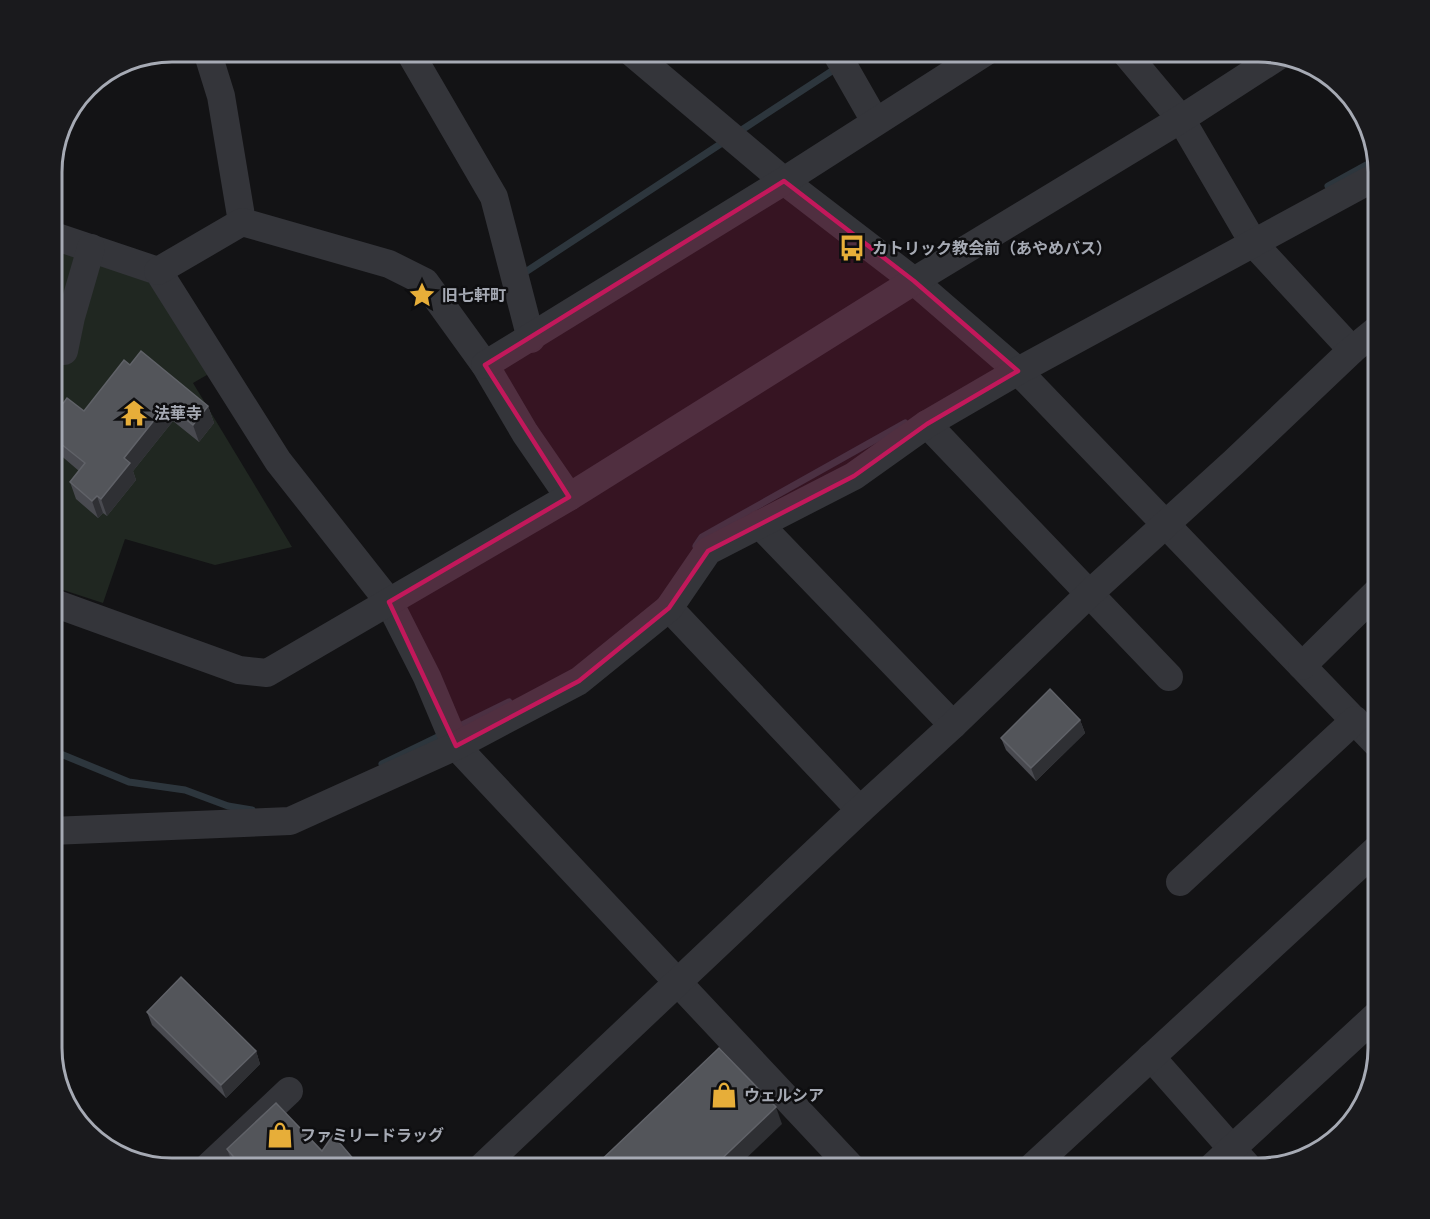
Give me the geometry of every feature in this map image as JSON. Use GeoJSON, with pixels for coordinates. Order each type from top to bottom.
{"type":"FeatureCollection","features":[{"type":"Feature","properties":{"kind":"street"},"geometry":{"type":"LineString","coordinates":[[210,62],[221,96],[242,222]]}},
{"type":"Feature","properties":{"kind":"street"},"geometry":{"type":"LineString","coordinates":[[415,62],[494,197],[531,339]]}},
{"type":"Feature","properties":{"kind":"street"},"geometry":{"type":"LineString","coordinates":[[643,62],[784,181],[914,281],[1018,371],[1368,735]]}},
{"type":"Feature","properties":{"kind":"street"},"geometry":{"type":"LineString","coordinates":[[841,62],[875,121]]}},
{"type":"Feature","properties":{"kind":"street"},"geometry":{"type":"LineString","coordinates":[[485,365],[531,339],[784,181],[969,62]]}},
{"type":"Feature","properties":{"kind":"street"},"geometry":{"type":"LineString","coordinates":[[1133,62],[1180,119],[1254,244],[1352,350]]}},
{"type":"Feature","properties":{"kind":"street"},"geometry":{"type":"LineString","coordinates":[[62,606],[239,670],[267,674],[569,497],[1269,62]]}},
{"type":"Feature","properties":{"kind":"street"},"geometry":{"type":"LineString","coordinates":[[62,831],[290,821],[456,746],[579,681],[669,608],[708,551],[854,476],[927,424],[1018,371],[1368,181]]}},
{"type":"Feature","properties":{"kind":"street"},"geometry":{"type":"LineString","coordinates":[[158,271],[242,222],[389,264],[425,282],[485,365],[525,433],[569,497]]}},
{"type":"Feature","properties":{"kind":"street"},"geometry":{"type":"LineString","coordinates":[[62,238],[158,271],[279,461],[389,602],[427,677],[456,746],[842,1157]]}},
{"type":"Feature","properties":{"kind":"street"},"geometry":{"type":"LineString","coordinates":[[64,351],[71,317],[92,248]]}},
{"type":"Feature","properties":{"kind":"street"},"geometry":{"type":"LineString","coordinates":[[494,1157],[1089,594],[1368,337]]}},
{"type":"Feature","properties":{"kind":"street"},"geometry":{"type":"LineString","coordinates":[[927,424],[1169,677]]}},
{"type":"Feature","properties":{"kind":"street"},"geometry":{"type":"LineString","coordinates":[[759,524],[953,725]]}},
{"type":"Feature","properties":{"kind":"street"},"geometry":{"type":"LineString","coordinates":[[1302,666],[1368,601]]}},
{"type":"Feature","properties":{"kind":"street"},"geometry":{"type":"LineString","coordinates":[[669,608],[860,810]]}},
{"type":"Feature","properties":{"kind":"street"},"geometry":{"type":"LineString","coordinates":[[1180,882],[1354,720]]}},
{"type":"Feature","properties":{"kind":"street"},"geometry":{"type":"LineString","coordinates":[[1043,1157],[1368,857]]}},
{"type":"Feature","properties":{"kind":"street"},"geometry":{"type":"LineString","coordinates":[[1236,1157],[1368,1024]]}},
{"type":"Feature","properties":{"kind":"street"},"geometry":{"type":"LineString","coordinates":[[1151,1057],[1227,1157]]}},
{"type":"Feature","properties":{"kind":"street"},"geometry":{"type":"LineString","coordinates":[[219,1157],[289,1091]]}},
{"type":"Feature","properties":{"kind":"highlighted area"},"geometry":{"type":"Polygon","coordinates":[[[784,181],[914,281],[1018,371],[927,424],[854,476],[708,551],[669,608],[579,681],[456,746],[389,602],[569,497],[485,365],[784,181]]]}},
{"type":"Feature","properties":{"kind":"shaded area"},"geometry":{"type":"Polygon","coordinates":[[[62,251],[145,277],[212,372],[193,383],[292,547],[215,565],[125,539],[103,603],[62,590],[62,251]]]}},
{"type":"Feature","properties":{"kind":"building"},"geometry":{"type":"Polygon","coordinates":[[[141,351],[208,406],[193,425],[167,404],[124,458],[130,463],[101,499],[97,496],[92,501],[70,482],[85,463],[62,445],[62,405],[67,398],[84,411],[124,360],[130,365],[141,351]]]}},
{"type":"Feature","properties":{"kind":"building"},"geometry":{"type":"Polygon","coordinates":[[[1050,689],[1080,720],[1031,768],[1001,738],[1050,689]]]}},
{"type":"Feature","properties":{"kind":"building"},"geometry":{"type":"Polygon","coordinates":[[[181,977],[256,1051],[221,1085],[147,1012],[181,977]]]}},
{"type":"Feature","properties":{"kind":"building","name":"ウェルシア"},"geometry":{"type":"Polygon","coordinates":[[[719,1048],[776,1107],[724,1157],[605,1157],[719,1048]]]}},
{"type":"Feature","properties":{"kind":"building"},"geometry":{"type":"Polygon","coordinates":[[[276,1103],[322,1151],[333,1135],[352,1157],[234,1157],[227,1149],[276,1103]]]}},
{"type":"Feature","properties":{"kind":"waterway"},"geometry":{"type":"LineString","coordinates":[[737,133],[838,67]]}},
{"type":"Feature","properties":{"kind":"waterway"},"geometry":{"type":"LineString","coordinates":[[524,273],[725,141]]}},
{"type":"Feature","properties":{"kind":"waterway"},"geometry":{"type":"LineString","coordinates":[[1328,186],[1368,164]]}},
{"type":"Feature","properties":{"kind":"waterway"},"geometry":{"type":"LineString","coordinates":[[696,546],[702,537],[905,423]]}},
{"type":"Feature","properties":{"kind":"waterway"},"geometry":{"type":"LineString","coordinates":[[454,729],[509,702]]}},
{"type":"Feature","properties":{"kind":"waterway"},"geometry":{"type":"LineString","coordinates":[[382,764],[444,734]]}},
{"type":"Feature","properties":{"kind":"waterway"},"geometry":{"type":"LineString","coordinates":[[62,755],[129,782],[185,790],[228,806],[252,810]]}},
{"type":"Feature","properties":{"kind":"place","name":"カトリック教会前（あやめバス）"},"geometry":{"type":"Point","coordinates":[852,248]}},
{"type":"Feature","properties":{"kind":"place","name":"旧七軒町"},"geometry":{"type":"Point","coordinates":[422,295]}},
{"type":"Feature","properties":{"kind":"place","name":"法華寺"},"geometry":{"type":"Point","coordinates":[134,413]}},
{"type":"Feature","properties":{"kind":"place","name":"ウェルシア"},"geometry":{"type":"Point","coordinates":[724,1095]}},
{"type":"Feature","properties":{"kind":"place","name":"ファミリードラッグ"},"geometry":{"type":"Point","coordinates":[280,1135]}}]}
